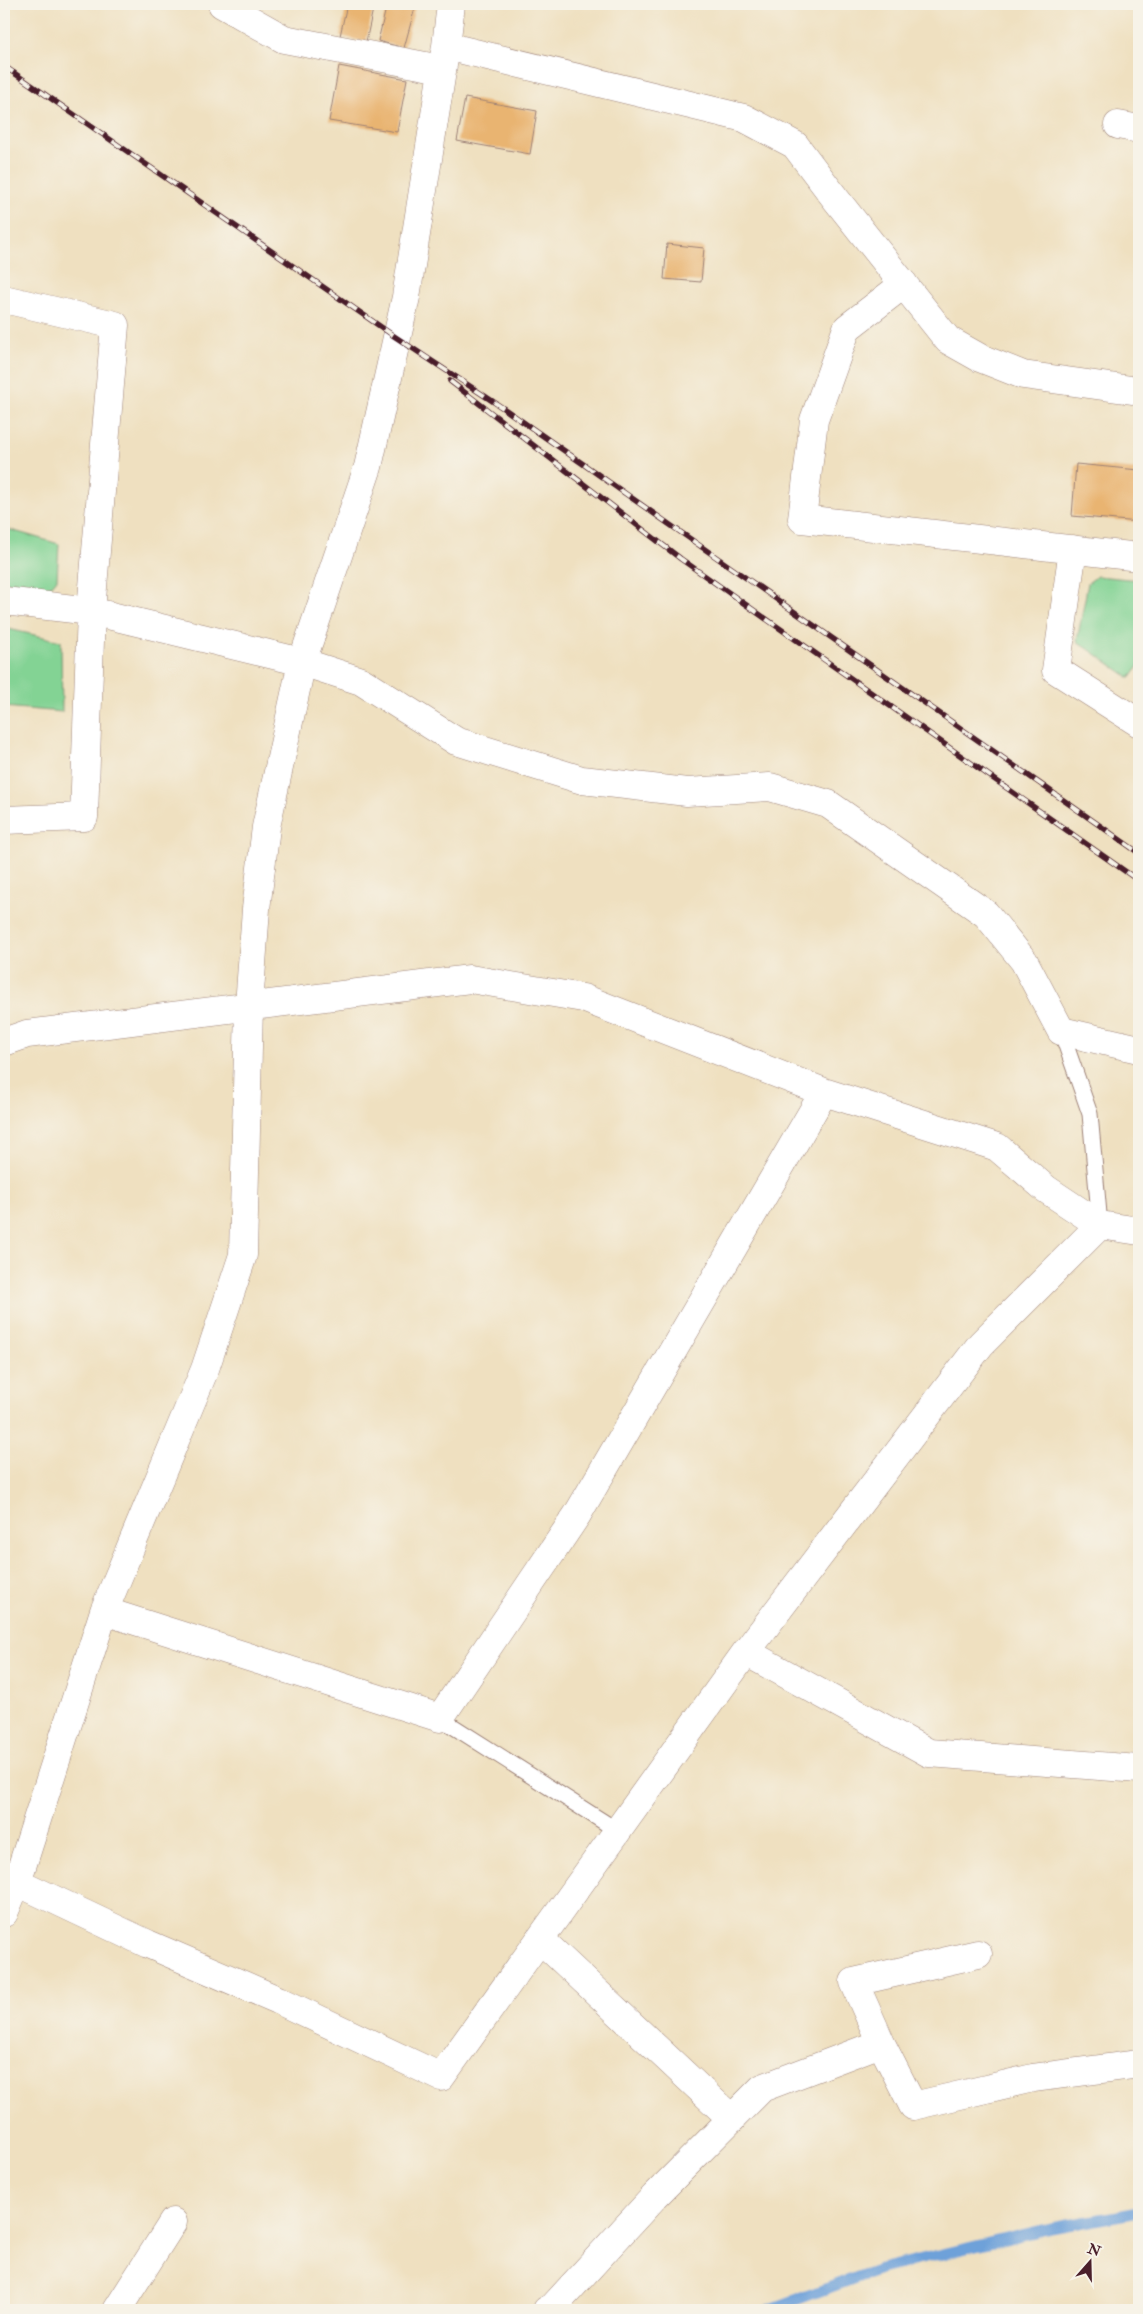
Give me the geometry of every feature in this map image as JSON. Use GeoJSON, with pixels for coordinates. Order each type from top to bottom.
{"type":"FeatureCollection","features":[{"type":"Feature","properties":{"kind":"street"},"geometry":{"type":"LineString","coordinates":[[222,4],[284,38],[444,57],[744,118],[795,145],[948,340],[980,358],[1023,375],[1139,391]]}},
{"type":"Feature","properties":{"kind":"street"},"geometry":{"type":"LineString","coordinates":[[4,1913],[18,1882],[104,1611],[205,1369],[243,1255],[249,1006],[256,909],[266,827],[302,662],[368,467],[406,297],[451,4]]}},
{"type":"Feature","properties":{"kind":"street"},"geometry":{"type":"LineString","coordinates":[[904,284],[847,328],[814,420],[802,519],[1139,557]]}},
{"type":"Feature","properties":{"kind":"street"},"geometry":{"type":"LineString","coordinates":[[4,299],[115,325],[91,611],[84,817],[4,820]]}},
{"type":"Feature","properties":{"kind":"street"},"geometry":{"type":"LineString","coordinates":[[1072,549],[1056,670],[1139,723]]}},
{"type":"Feature","properties":{"kind":"street"},"geometry":{"type":"LineString","coordinates":[[4,601],[91,611],[302,662],[361,681],[456,741],[582,780],[687,792],[770,787],[828,804],[986,914],[1024,961],[1061,1031],[1139,1049]]}},
{"type":"Feature","properties":{"kind":"street"},"geometry":{"type":"LineString","coordinates":[[4,1042],[28,1034],[470,979],[479,980],[582,998],[824,1092],[997,1147],[1046,1189],[1100,1225],[1139,1231]]}},
{"type":"Feature","properties":{"kind":"street"},"geometry":{"type":"LineString","coordinates":[[104,1611],[440,1718],[578,1516],[824,1092]]}},
{"type":"Feature","properties":{"kind":"street"},"geometry":{"type":"LineString","coordinates":[[18,1882],[148,1944],[278,2000],[441,2078],[746,1652],[980,1344],[1100,1225]]}},
{"type":"Feature","properties":{"kind":"street"},"geometry":{"type":"LineString","coordinates":[[746,1652],[929,1753],[1139,1769]]}},
{"type":"Feature","properties":{"kind":"street"},"geometry":{"type":"LineString","coordinates":[[540,1939],[732,2119]]}},
{"type":"Feature","properties":{"kind":"street"},"geometry":{"type":"LineString","coordinates":[[978,1954],[854,1982],[881,2043],[913,2106],[1033,2078],[1139,2064]]}},
{"type":"Feature","properties":{"kind":"street"},"geometry":{"type":"LineString","coordinates":[[547,2310],[553,2307],[655,2196],[762,2088],[881,2043]]}},
{"type":"Feature","properties":{"kind":"street"},"geometry":{"type":"LineString","coordinates":[[117,2310],[173,2222]]}},
{"type":"Feature","properties":{"kind":"lane"},"geometry":{"type":"LineString","coordinates":[[1061,1031],[1090,1114],[1100,1225]]}},
{"type":"Feature","properties":{"kind":"lane"},"geometry":{"type":"LineString","coordinates":[[440,1718],[618,1831]]}},
{"type":"Feature","properties":{"kind":"green space"},"geometry":{"type":"Polygon","coordinates":[[[4,528],[59,544],[57,579],[47,591],[4,582],[4,528]]]}},
{"type":"Feature","properties":{"kind":"green space"},"geometry":{"type":"Polygon","coordinates":[[[1097,576],[1139,580],[1139,665],[1130,678],[1077,641],[1088,583],[1097,576]]]}},
{"type":"Feature","properties":{"kind":"green space"},"geometry":{"type":"Polygon","coordinates":[[[4,628],[61,641],[62,712],[4,707],[4,628]]]}},
{"type":"Feature","properties":{"kind":"building"},"geometry":{"type":"Polygon","coordinates":[[[347,4],[374,4],[366,42],[340,36],[347,4]]]}},
{"type":"Feature","properties":{"kind":"building"},"geometry":{"type":"Polygon","coordinates":[[[387,4],[416,4],[404,48],[378,41],[387,4]]]}},
{"type":"Feature","properties":{"kind":"building"},"geometry":{"type":"Polygon","coordinates":[[[339,66],[407,79],[397,132],[329,121],[339,66]]]}},
{"type":"Feature","properties":{"kind":"building"},"geometry":{"type":"Polygon","coordinates":[[[465,98],[537,111],[530,154],[457,141],[465,98]]]}},
{"type":"Feature","properties":{"kind":"building"},"geometry":{"type":"Polygon","coordinates":[[[667,244],[704,248],[701,282],[664,279],[667,244]]]}},
{"type":"Feature","properties":{"kind":"building"},"geometry":{"type":"Polygon","coordinates":[[[1076,464],[1139,470],[1139,522],[1072,516],[1076,464]]]}},
{"type":"Feature","properties":{"kind":"waterway"},"geometry":{"type":"LineString","coordinates":[[768,2310],[880,2269],[1051,2228],[1139,2212]]}},
{"type":"Feature","properties":{"kind":"railway"},"geometry":{"type":"LineString","coordinates":[[4,66],[394,336],[506,410],[1139,853]]}},
{"type":"Feature","properties":{"kind":"railway"},"geometry":{"type":"LineString","coordinates":[[450,381],[681,559],[1139,881]]}}]}
